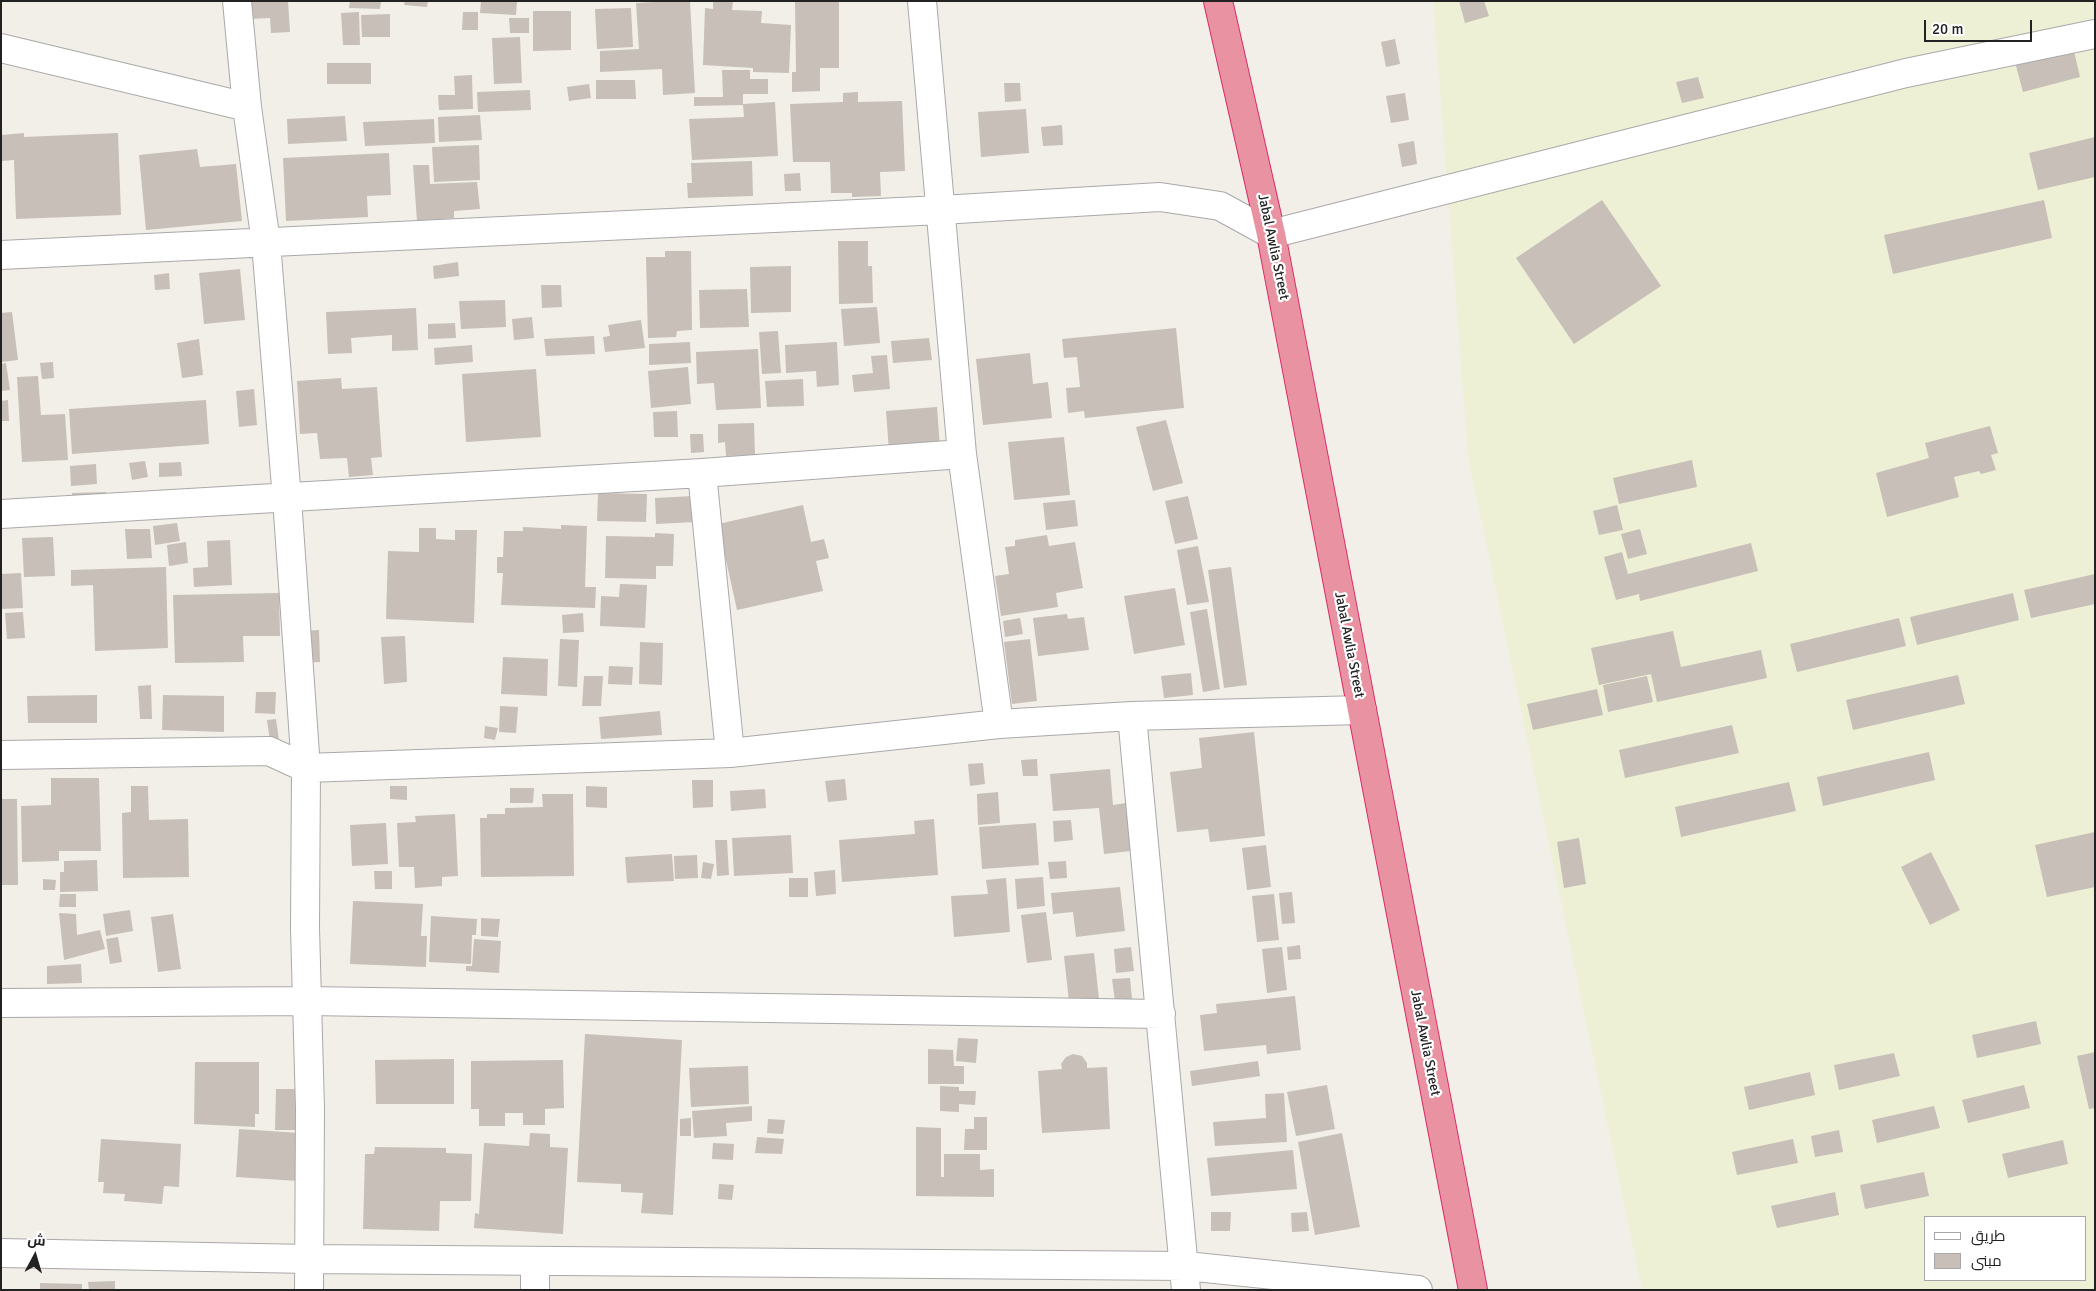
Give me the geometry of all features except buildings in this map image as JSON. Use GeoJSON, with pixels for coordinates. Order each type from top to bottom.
{"type":"FeatureCollection","features":[{"type":"Feature","properties":{"kind":"highway","name":"Jabal Awlia Street"},"geometry":{"type":"LineString","coordinates":[[1218,1],[1272,234],[1473,1290]]}},
{"type":"Feature","properties":{"kind":"street"},"geometry":{"type":"LineString","coordinates":[[237,1],[247,107],[266,244],[287,499],[306,768],[307,1001],[310,1110],[309,1290]]}},
{"type":"Feature","properties":{"kind":"street"},"geometry":{"type":"LineString","coordinates":[[922,1],[962,454],[999,724]]}},
{"type":"Feature","properties":{"kind":"street"},"geometry":{"type":"LineString","coordinates":[[1,255],[266,244],[1160,197],[1220,206],[1272,234],[1906,73],[2095,34]]}},
{"type":"Feature","properties":{"kind":"street"},"geometry":{"type":"LineString","coordinates":[[1,48],[247,107]]}},
{"type":"Feature","properties":{"kind":"street"},"geometry":{"type":"LineString","coordinates":[[1,514],[287,499],[702,473],[962,454]]}},
{"type":"Feature","properties":{"kind":"street"},"geometry":{"type":"LineString","coordinates":[[702,473],[730,753]]}},
{"type":"Feature","properties":{"kind":"street"},"geometry":{"type":"LineString","coordinates":[[1,755],[269,751],[306,768],[730,753],[999,724],[1132,716],[1362,710]]}},
{"type":"Feature","properties":{"kind":"street"},"geometry":{"type":"LineString","coordinates":[[1132,716],[1186,1278]]}},
{"type":"Feature","properties":{"kind":"street"},"geometry":{"type":"LineString","coordinates":[[1,1003],[307,1001],[1161,1014]]}},
{"type":"Feature","properties":{"kind":"street"},"geometry":{"type":"LineString","coordinates":[[1,1253],[535,1261],[1186,1278],[1418,1290]]}},
{"type":"Feature","properties":{"kind":"street"},"geometry":{"type":"LineString","coordinates":[[535,1261],[535,1290]]}},
{"type":"Feature","properties":{"kind":"green space"},"geometry":{"type":"Polygon","coordinates":[[[1433,1],[2095,1],[2095,1290],[1642,1290],[1468,457],[1433,1]]]}}]}
